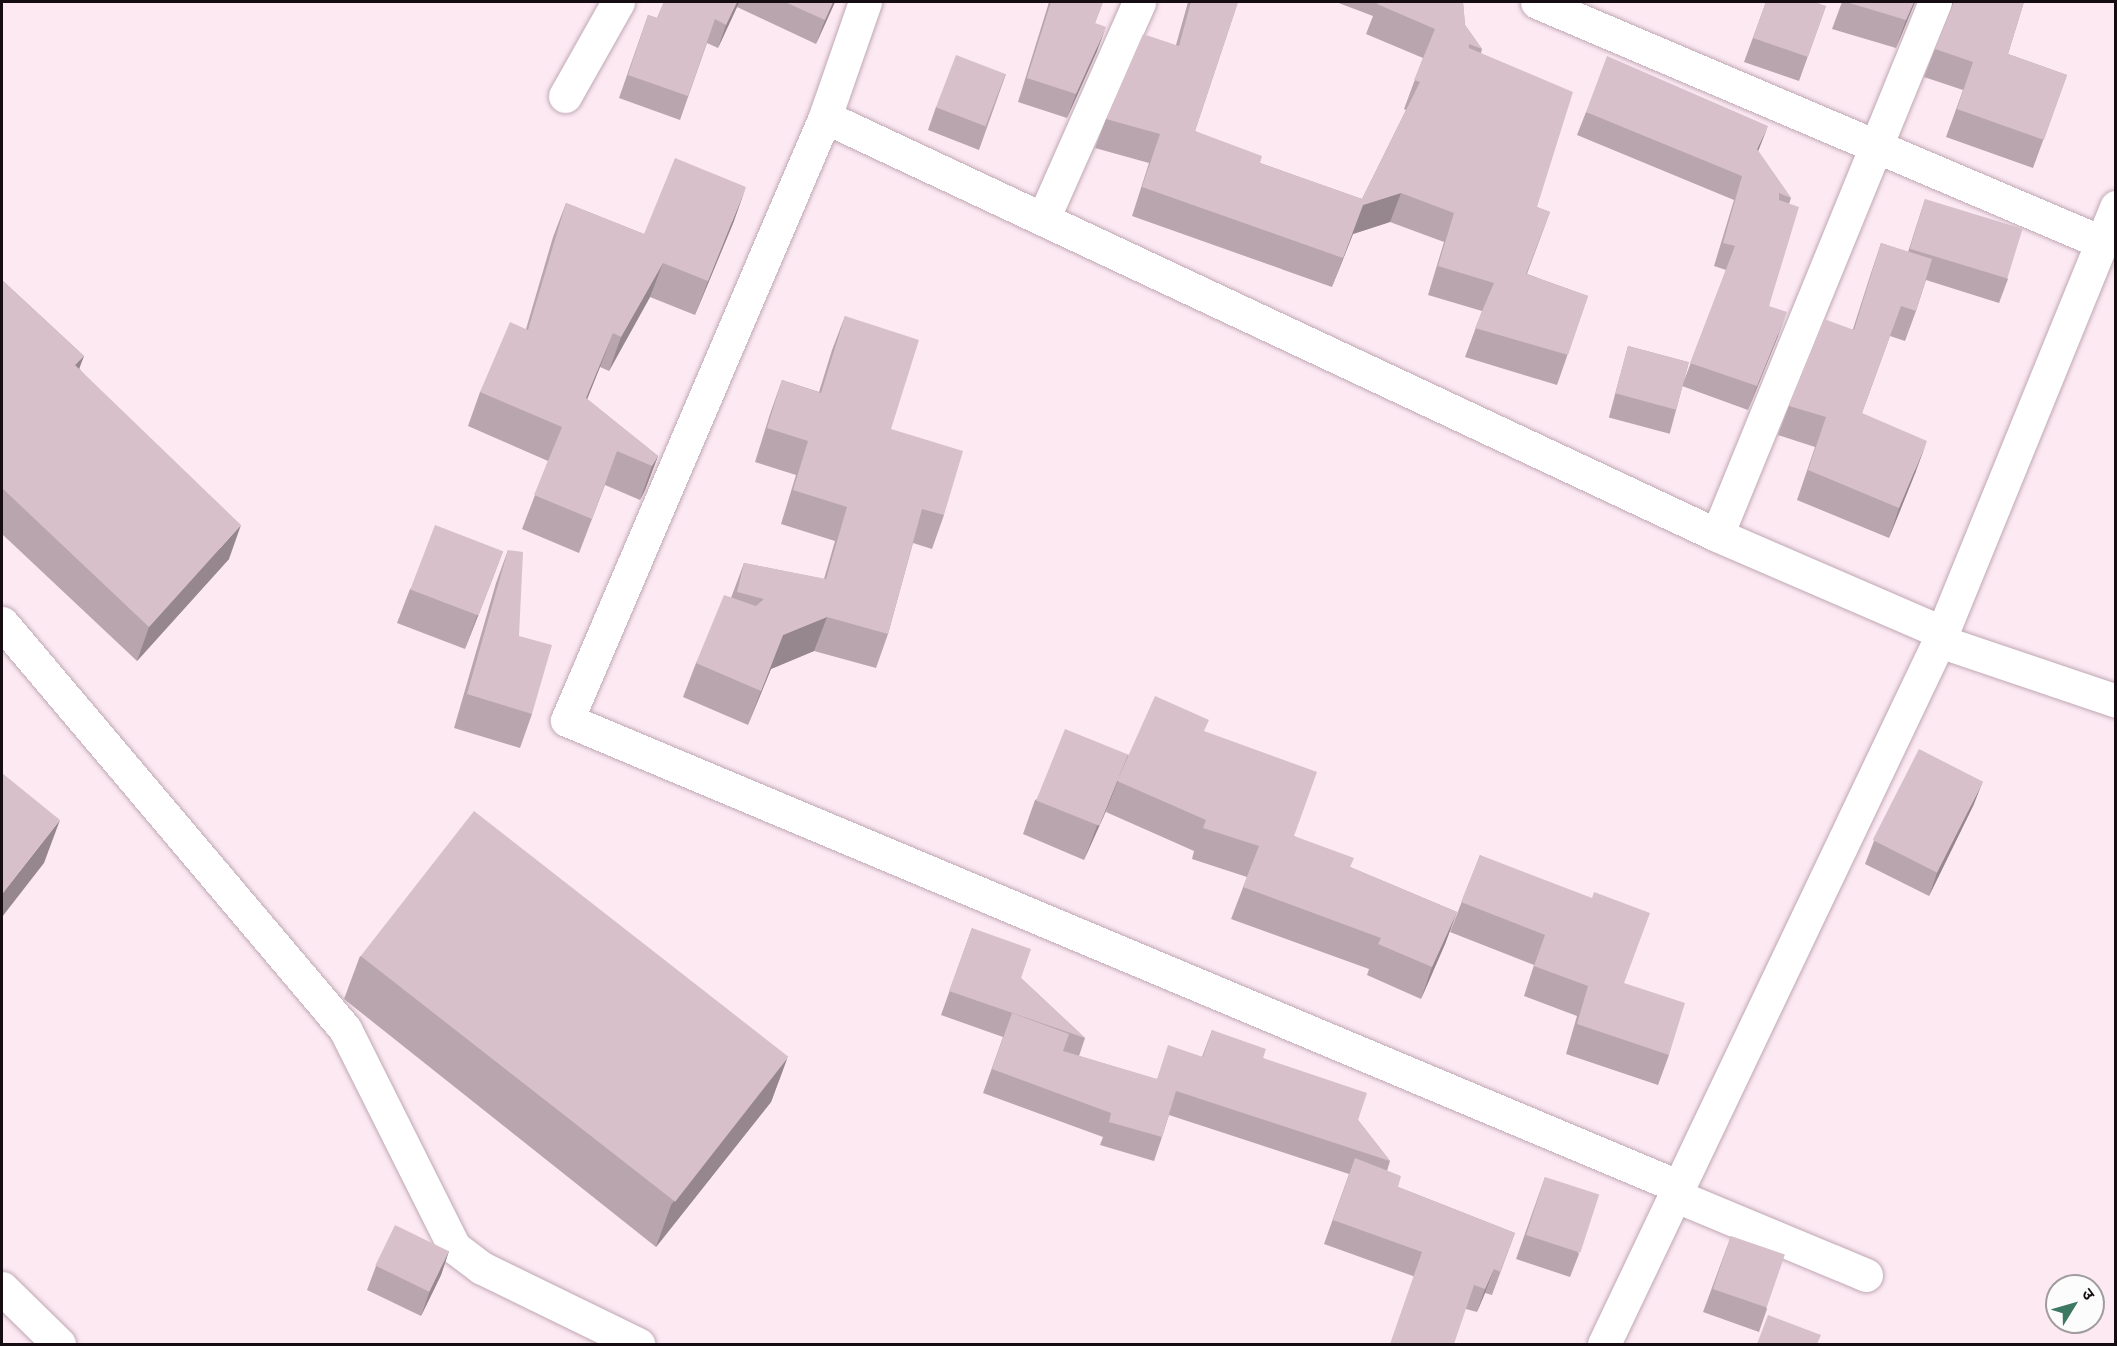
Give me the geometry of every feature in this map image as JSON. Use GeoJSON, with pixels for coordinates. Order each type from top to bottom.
{"type":"FeatureCollection","features":[{"type":"Feature","properties":{"kind":"street"},"geometry":{"type":"LineString","coordinates":[[565,96],[618,2]]}},
{"type":"Feature","properties":{"kind":"street"},"geometry":{"type":"LineString","coordinates":[[865,2],[825,117],[567,720],[1676,1190],[1866,1275]]}},
{"type":"Feature","properties":{"kind":"street"},"geometry":{"type":"LineString","coordinates":[[1043,219],[1139,2]]}},
{"type":"Feature","properties":{"kind":"street"},"geometry":{"type":"LineString","coordinates":[[1537,2],[1875,148],[2101,242]]}},
{"type":"Feature","properties":{"kind":"street"},"geometry":{"type":"LineString","coordinates":[[1717,535],[1935,2]]}},
{"type":"Feature","properties":{"kind":"street"},"geometry":{"type":"LineString","coordinates":[[825,117],[1717,535],[1941,637],[2115,701]]}},
{"type":"Feature","properties":{"kind":"street"},"geometry":{"type":"LineString","coordinates":[[1604,1344],[1941,637],[2115,207]]}},
{"type":"Feature","properties":{"kind":"street"},"geometry":{"type":"LineString","coordinates":[[2,623],[345,1029],[454,1247],[482,1268],[638,1344]]}},
{"type":"Feature","properties":{"kind":"street"},"geometry":{"type":"LineString","coordinates":[[2,1288],[59,1344]]}},
{"type":"Feature","properties":{"kind":"building"},"geometry":{"type":"Polygon","coordinates":[[[664,2],[737,2],[726,25],[715,19],[688,96],[628,75],[648,15],[657,18],[664,2]]]}},
{"type":"Feature","properties":{"kind":"building"},"geometry":{"type":"Polygon","coordinates":[[[785,2],[833,2],[825,20],[785,2]]]}},
{"type":"Feature","properties":{"kind":"building"},"geometry":{"type":"Polygon","coordinates":[[[1051,2],[1103,2],[1095,23],[1106,27],[1076,94],[1027,78],[1051,2]]]}},
{"type":"Feature","properties":{"kind":"building"},"geometry":{"type":"Polygon","coordinates":[[[1191,2],[1238,2],[1195,131],[1262,156],[1260,163],[1362,199],[1420,82],[1414,80],[1435,29],[1377,4],[1378,2],[1463,2],[1465,25],[1482,49],[1469,44],[1469,48],[1573,92],[1537,207],[1550,212],[1526,274],[1588,296],[1568,355],[1475,328],[1494,283],[1438,266],[1454,213],[1401,193],[1363,205],[1343,258],[1142,187],[1160,134],[1106,119],[1143,34],[1179,46],[1191,2]]]}},
{"type":"Feature","properties":{"kind":"building"},"geometry":{"type":"Polygon","coordinates":[[[1766,2],[1815,2],[1826,6],[1808,57],[1753,38],[1766,2]]]}},
{"type":"Feature","properties":{"kind":"building"},"geometry":{"type":"Polygon","coordinates":[[[1846,2],[1914,2],[1906,20],[1846,2]]]}},
{"type":"Feature","properties":{"kind":"building"},"geometry":{"type":"Polygon","coordinates":[[[1954,2],[2024,2],[2008,54],[2067,75],[2044,140],[1957,109],[1973,62],[1935,49],[1954,2]]]}},
{"type":"Feature","properties":{"kind":"building"},"geometry":{"type":"Polygon","coordinates":[[[956,55],[1005,74],[985,126],[936,107],[956,55]]]}},
{"type":"Feature","properties":{"kind":"building"},"geometry":{"type":"Polygon","coordinates":[[[1607,56],[1768,126],[1757,149],[1791,198],[1779,193],[1779,200],[1799,207],[1769,306],[1787,312],[1757,386],[1690,363],[1735,246],[1723,243],[1742,176],[1586,112],[1607,56]]]}},
{"type":"Feature","properties":{"kind":"building"},"geometry":{"type":"Polygon","coordinates":[[[675,158],[746,187],[708,281],[663,263],[621,337],[613,333],[586,398],[658,456],[652,466],[617,451],[592,519],[534,495],[562,427],[480,392],[510,322],[528,330],[566,203],[644,234],[675,158]]]}},
{"type":"Feature","properties":{"kind":"building"},"geometry":{"type":"Polygon","coordinates":[[[1925,199],[2023,229],[2007,279],[1910,249],[1925,199]]]}},
{"type":"Feature","properties":{"kind":"building"},"geometry":{"type":"Polygon","coordinates":[[[1881,243],[1932,259],[1916,311],[1901,306],[1862,413],[1927,441],[1899,508],[1808,470],[1826,417],[1789,406],[1824,319],[1854,330],[1881,243]]]}},
{"type":"Feature","properties":{"kind":"building"},"geometry":{"type":"Polygon","coordinates":[[[2,280],[84,356],[75,365],[241,525],[149,627],[2,488],[2,280]]]}},
{"type":"Feature","properties":{"kind":"building"},"geometry":{"type":"Polygon","coordinates":[[[845,316],[919,340],[891,429],[963,451],[944,515],[922,509],[888,634],[827,617],[783,635],[761,691],[696,663],[724,595],[756,606],[764,599],[737,592],[744,563],[826,579],[847,507],[793,490],[808,441],[767,428],[782,380],[821,393],[845,316]]]}},
{"type":"Feature","properties":{"kind":"building"},"geometry":{"type":"Polygon","coordinates":[[[1628,346],[1689,362],[1676,410],[1615,393],[1628,346]]]}},
{"type":"Feature","properties":{"kind":"building"},"geometry":{"type":"Polygon","coordinates":[[[435,525],[503,551],[478,616],[410,589],[435,525]]]}},
{"type":"Feature","properties":{"kind":"building"},"geometry":{"type":"Polygon","coordinates":[[[508,550],[523,552],[519,636],[552,645],[532,714],[467,694],[508,550]]]}},
{"type":"Feature","properties":{"kind":"building"},"geometry":{"type":"Polygon","coordinates":[[[1155,696],[1209,720],[1204,731],[1317,772],[1294,836],[1354,858],[1350,867],[1457,912],[1432,967],[1378,944],[1381,938],[1243,887],[1259,846],[1203,828],[1206,820],[1117,781],[1155,696]]]}},
{"type":"Feature","properties":{"kind":"building"},"geometry":{"type":"Polygon","coordinates":[[[1065,729],[1128,754],[1099,826],[1036,800],[1065,729]]]}},
{"type":"Feature","properties":{"kind":"building"},"geometry":{"type":"Polygon","coordinates":[[[1919,749],[1983,782],[1937,873],[1873,840],[1919,749]]]}},
{"type":"Feature","properties":{"kind":"building"},"geometry":{"type":"Polygon","coordinates":[[[2,773],[60,820],[2,894],[2,773]]]}},
{"type":"Feature","properties":{"kind":"building"},"geometry":{"type":"Polygon","coordinates":[[[474,811],[788,1057],[675,1202],[361,956],[474,811]]]}},
{"type":"Feature","properties":{"kind":"building"},"geometry":{"type":"Polygon","coordinates":[[[1480,855],[1592,898],[1594,892],[1650,913],[1624,983],[1685,1003],[1669,1055],[1577,1024],[1588,986],[1534,966],[1545,935],[1461,902],[1480,855]]]}},
{"type":"Feature","properties":{"kind":"building"},"geometry":{"type":"Polygon","coordinates":[[[972,928],[1031,949],[1021,978],[1085,1038],[949,991],[972,928]]]}},
{"type":"Feature","properties":{"kind":"building"},"geometry":{"type":"Polygon","coordinates":[[[1012,1013],[1069,1034],[1063,1051],[1157,1079],[1168,1045],[1203,1057],[1212,1030],[1266,1049],[1263,1058],[1367,1093],[1358,1120],[1390,1161],[1176,1091],[1162,1137],[1109,1122],[1111,1113],[992,1069],[1012,1013]]]}},
{"type":"Feature","properties":{"kind":"building"},"geometry":{"type":"Polygon","coordinates":[[[1355,1158],[1401,1176],[1398,1187],[1515,1233],[1500,1272],[1494,1269],[1485,1289],[1474,1285],[1454,1344],[1390,1344],[1422,1252],[1333,1220],[1355,1158]]]}},
{"type":"Feature","properties":{"kind":"building"},"geometry":{"type":"Polygon","coordinates":[[[1545,1177],[1599,1195],[1580,1253],[1526,1235],[1545,1177]]]}},
{"type":"Feature","properties":{"kind":"building"},"geometry":{"type":"Polygon","coordinates":[[[395,1225],[449,1251],[429,1292],[375,1265],[395,1225]]]}},
{"type":"Feature","properties":{"kind":"building"},"geometry":{"type":"Polygon","coordinates":[[[1731,1236],[1785,1255],[1767,1308],[1713,1289],[1731,1236]]]}},
{"type":"Feature","properties":{"kind":"building"},"geometry":{"type":"Polygon","coordinates":[[[1768,1315],[1821,1335],[1817,1344],[1757,1344],[1768,1315]]]}}]}
